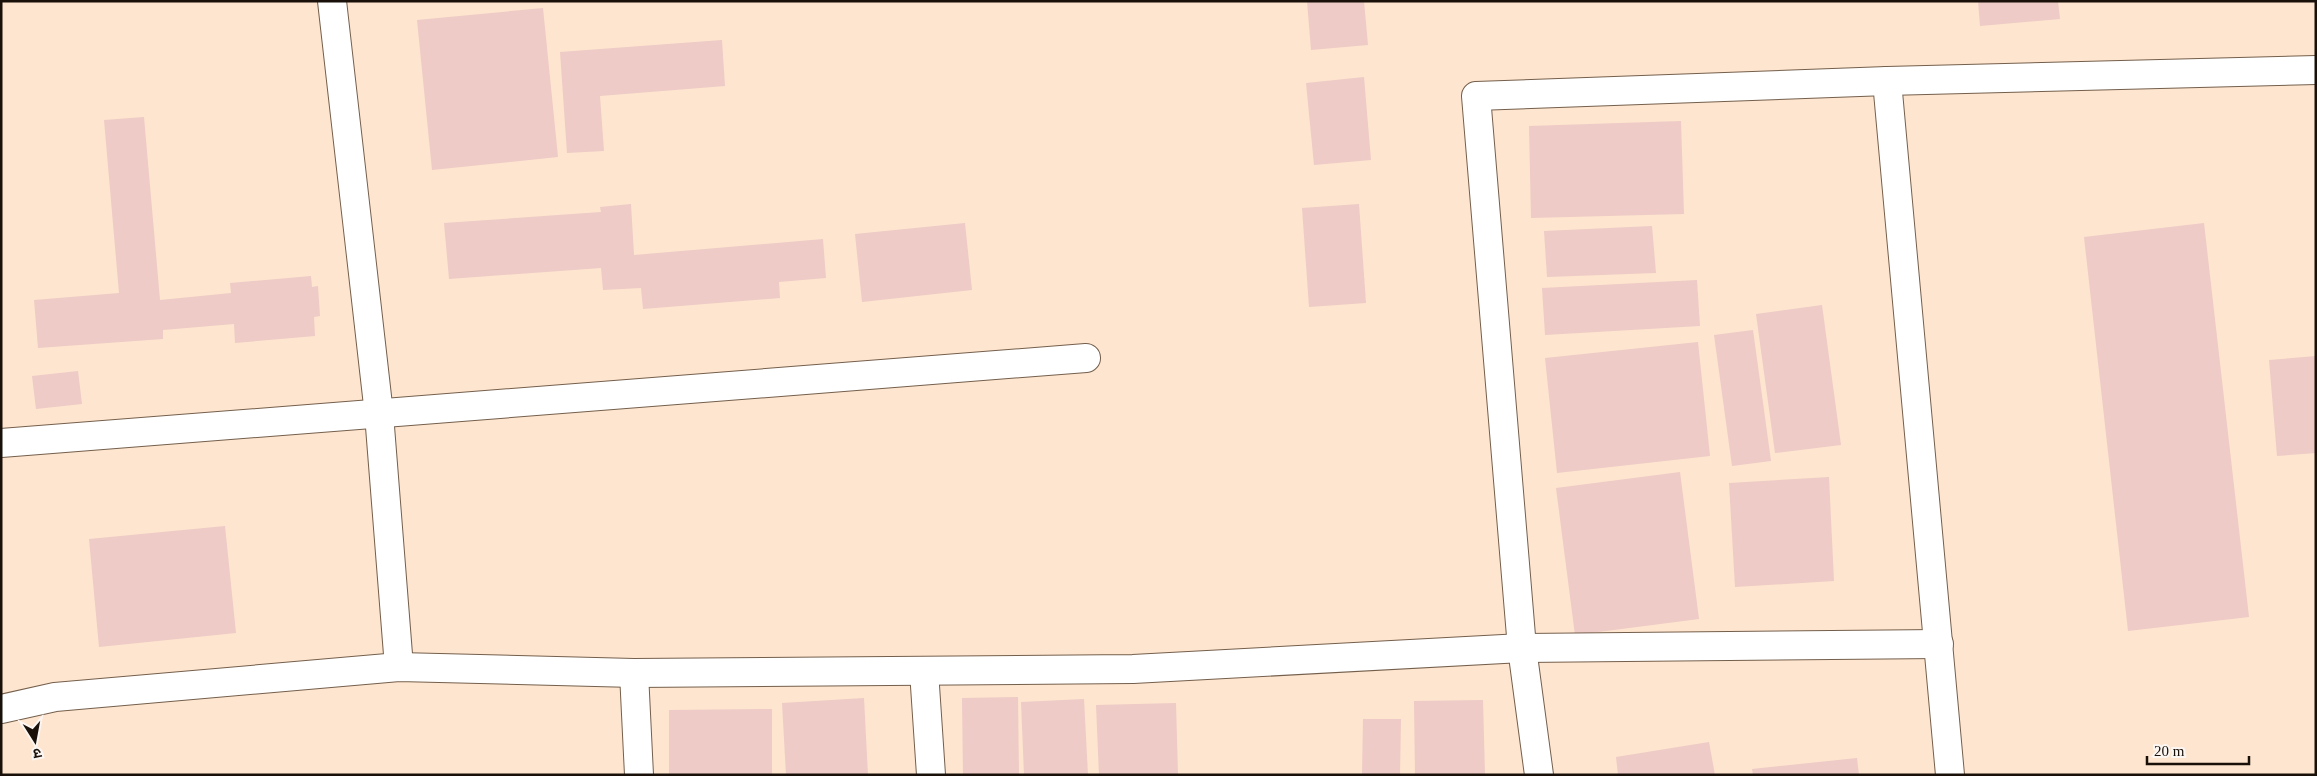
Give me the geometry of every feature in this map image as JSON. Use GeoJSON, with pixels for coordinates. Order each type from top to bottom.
{"type":"FeatureCollection","features":[{"type":"Feature","properties":{"kind":"street"},"geometry":{"type":"LineString","coordinates":[[332,1],[379,414],[398,667]]}},
{"type":"Feature","properties":{"kind":"street"},"geometry":{"type":"LineString","coordinates":[[1539,775],[1522,648],[1476,96],[1887,81],[2316,70]]}},
{"type":"Feature","properties":{"kind":"street"},"geometry":{"type":"LineString","coordinates":[[1887,81],[1950,775]]}},
{"type":"Feature","properties":{"kind":"street"},"geometry":{"type":"LineString","coordinates":[[1,443],[1086,358]]}},
{"type":"Feature","properties":{"kind":"street"},"geometry":{"type":"LineString","coordinates":[[1,709],[55,697],[398,667],[634,673],[1134,669],[1522,648],[1939,644]]}},
{"type":"Feature","properties":{"kind":"street"},"geometry":{"type":"LineString","coordinates":[[924,670],[931,775]]}},
{"type":"Feature","properties":{"kind":"street"},"geometry":{"type":"LineString","coordinates":[[634,673],[639,775]]}},
{"type":"Feature","properties":{"kind":"building"},"geometry":{"type":"Polygon","coordinates":[[[1307,1],[1364,1],[1368,45],[1311,50],[1307,1]]]}},
{"type":"Feature","properties":{"kind":"building"},"geometry":{"type":"Polygon","coordinates":[[[1978,1],[2058,1],[2060,19],[1980,26],[1978,1]]]}},
{"type":"Feature","properties":{"kind":"building"},"geometry":{"type":"Polygon","coordinates":[[[543,8],[558,157],[432,170],[417,20],[543,8]]]}},
{"type":"Feature","properties":{"kind":"building"},"geometry":{"type":"Polygon","coordinates":[[[722,40],[725,86],[600,96],[604,151],[567,153],[560,52],[722,40]]]}},
{"type":"Feature","properties":{"kind":"building"},"geometry":{"type":"Polygon","coordinates":[[[1364,77],[1371,160],[1314,165],[1306,83],[1364,77]]]}},
{"type":"Feature","properties":{"kind":"building"},"geometry":{"type":"Polygon","coordinates":[[[144,117],[160,300],[231,293],[230,283],[311,276],[312,287],[318,286],[320,316],[314,317],[315,336],[235,343],[234,324],[163,330],[163,339],[38,348],[34,300],[119,293],[104,120],[144,117]]]}},
{"type":"Feature","properties":{"kind":"building"},"geometry":{"type":"Polygon","coordinates":[[[1681,121],[1684,214],[1531,218],[1529,126],[1681,121]]]}},
{"type":"Feature","properties":{"kind":"building"},"geometry":{"type":"Polygon","coordinates":[[[631,204],[634,255],[823,239],[826,278],[779,282],[780,298],[643,309],[641,288],[603,290],[601,268],[449,279],[444,223],[601,212],[600,207],[631,204]]]}},
{"type":"Feature","properties":{"kind":"building"},"geometry":{"type":"Polygon","coordinates":[[[1359,204],[1366,303],[1309,307],[1302,208],[1359,204]]]}},
{"type":"Feature","properties":{"kind":"building"},"geometry":{"type":"Polygon","coordinates":[[[965,223],[972,290],[862,302],[855,234],[965,223]]]}},
{"type":"Feature","properties":{"kind":"building"},"geometry":{"type":"Polygon","coordinates":[[[2204,223],[2249,617],[2128,631],[2084,237],[2204,223]]]}},
{"type":"Feature","properties":{"kind":"building"},"geometry":{"type":"Polygon","coordinates":[[[1652,226],[1656,273],[1547,277],[1544,231],[1652,226]]]}},
{"type":"Feature","properties":{"kind":"building"},"geometry":{"type":"Polygon","coordinates":[[[1697,280],[1700,326],[1545,335],[1542,288],[1697,280]]]}},
{"type":"Feature","properties":{"kind":"building"},"geometry":{"type":"Polygon","coordinates":[[[1822,305],[1841,445],[1775,453],[1756,314],[1822,305]]]}},
{"type":"Feature","properties":{"kind":"building"},"geometry":{"type":"Polygon","coordinates":[[[1753,330],[1771,461],[1732,466],[1714,335],[1753,330]]]}},
{"type":"Feature","properties":{"kind":"building"},"geometry":{"type":"Polygon","coordinates":[[[1698,342],[1710,456],[1557,473],[1545,358],[1698,342]]]}},
{"type":"Feature","properties":{"kind":"building"},"geometry":{"type":"Polygon","coordinates":[[[2316,356],[2316,453],[2277,456],[2269,360],[2316,356]]]}},
{"type":"Feature","properties":{"kind":"building"},"geometry":{"type":"Polygon","coordinates":[[[78,371],[82,404],[36,409],[32,376],[78,371]]]}},
{"type":"Feature","properties":{"kind":"building"},"geometry":{"type":"Polygon","coordinates":[[[1680,472],[1699,619],[1575,635],[1556,488],[1680,472]]]}},
{"type":"Feature","properties":{"kind":"building"},"geometry":{"type":"Polygon","coordinates":[[[1829,477],[1834,581],[1735,587],[1729,483],[1829,477]]]}},
{"type":"Feature","properties":{"kind":"building"},"geometry":{"type":"Polygon","coordinates":[[[225,526],[236,633],[99,647],[89,539],[225,526]]]}},
{"type":"Feature","properties":{"kind":"building"},"geometry":{"type":"Polygon","coordinates":[[[1018,697],[1019,775],[963,775],[962,698],[1018,697]]]}},
{"type":"Feature","properties":{"kind":"building"},"geometry":{"type":"Polygon","coordinates":[[[864,698],[868,775],[786,775],[782,703],[864,698]]]}},
{"type":"Feature","properties":{"kind":"building"},"geometry":{"type":"Polygon","coordinates":[[[1084,699],[1088,775],[1024,775],[1021,702],[1084,699]]]}},
{"type":"Feature","properties":{"kind":"building"},"geometry":{"type":"Polygon","coordinates":[[[1483,700],[1485,775],[1415,775],[1414,701],[1483,700]]]}},
{"type":"Feature","properties":{"kind":"building"},"geometry":{"type":"Polygon","coordinates":[[[1176,703],[1178,775],[1099,775],[1096,705],[1176,703]]]}},
{"type":"Feature","properties":{"kind":"building"},"geometry":{"type":"Polygon","coordinates":[[[772,709],[772,775],[669,775],[669,710],[772,709]]]}},
{"type":"Feature","properties":{"kind":"building"},"geometry":{"type":"Polygon","coordinates":[[[1363,719],[1401,719],[1400,775],[1362,775],[1363,719]]]}},
{"type":"Feature","properties":{"kind":"building"},"geometry":{"type":"Polygon","coordinates":[[[1709,742],[1715,775],[1618,775],[1616,757],[1709,742]]]}},
{"type":"Feature","properties":{"kind":"building"},"geometry":{"type":"Polygon","coordinates":[[[1857,758],[1859,775],[1753,775],[1752,769],[1857,758]]]}}]}
